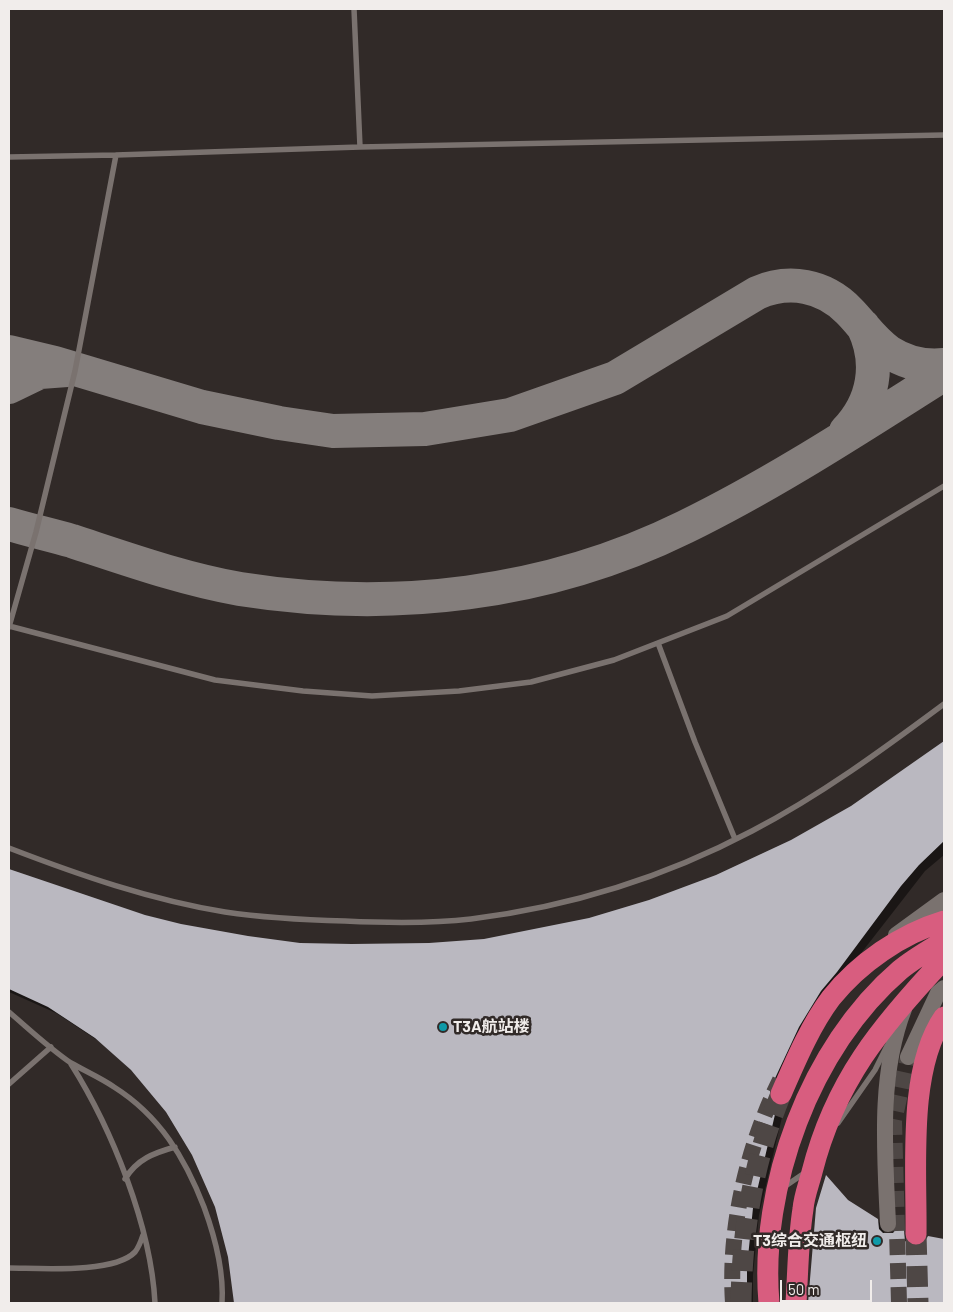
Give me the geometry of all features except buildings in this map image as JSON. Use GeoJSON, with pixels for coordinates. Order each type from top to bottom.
{"type":"FeatureCollection","features":[{"type":"Feature","properties":{"kind":"highway"},"geometry":{"type":"LineString","coordinates":[[781,1094],[794,1063],[831,998],[859,970],[892,944],[944,921]]}},
{"type":"Feature","properties":{"kind":"highway"},"geometry":{"type":"LineString","coordinates":[[769,1303],[771,1238],[778,1186],[791,1138],[812,1086],[839,1040],[867,1004],[899,970],[944,941]]}},
{"type":"Feature","properties":{"kind":"highway"},"geometry":{"type":"LineString","coordinates":[[796,1303],[803,1207],[820,1140],[848,1079],[867,1050],[885,1024],[944,959]]}},
{"type":"Feature","properties":{"kind":"highway"},"geometry":{"type":"LineString","coordinates":[[916,1234],[920,1077],[927,1051],[944,1017]]}},
{"type":"Feature","properties":{"kind":"main road"},"geometry":{"type":"LineString","coordinates":[[803,1035],[852,970],[907,926],[944,900]]}},
{"type":"Feature","properties":{"kind":"main road"},"geometry":{"type":"LineString","coordinates":[[888,1224],[885,1142],[888,1088],[897,1027],[912,986],[944,929]]}},
{"type":"Feature","properties":{"kind":"main road"},"geometry":{"type":"LineString","coordinates":[[908,1056],[938,993],[944,988]]}},
{"type":"Feature","properties":{"kind":"lane"},"geometry":{"type":"LineString","coordinates":[[354,9],[360,147]]}},
{"type":"Feature","properties":{"kind":"lane"},"geometry":{"type":"LineString","coordinates":[[9,157],[360,147],[944,135]]}},
{"type":"Feature","properties":{"kind":"lane"},"geometry":{"type":"LineString","coordinates":[[116,155],[75,371],[36,532],[9,627],[215,680],[303,691],[372,696],[459,691],[531,682],[614,660],[727,616],[944,486]]}},
{"type":"Feature","properties":{"kind":"lane"},"geometry":{"type":"LineString","coordinates":[[658,643],[695,742],[735,839]]}},
{"type":"Feature","properties":{"kind":"lane"},"geometry":{"type":"LineString","coordinates":[[9,848],[68,871],[123,888],[224,912],[295,920],[418,923],[501,914],[581,897],[662,872],[735,839],[800,804],[846,776],[944,704]]}},
{"type":"Feature","properties":{"kind":"lane"},"geometry":{"type":"LineString","coordinates":[[9,1012],[70,1062],[115,1087],[137,1104],[157,1124],[175,1147],[190,1171],[215,1237],[222,1303]]}},
{"type":"Feature","properties":{"kind":"lane"},"geometry":{"type":"LineString","coordinates":[[768,1189],[787,1187],[800,1177],[875,1070],[897,1027]]}},
{"type":"Feature","properties":{"kind":"lane"},"geometry":{"type":"LineString","coordinates":[[9,1084],[51,1047]]}},
{"type":"Feature","properties":{"kind":"lane"},"geometry":{"type":"LineString","coordinates":[[70,1062],[94,1102],[125,1179],[144,1233],[154,1279],[155,1303]]}},
{"type":"Feature","properties":{"kind":"lane"},"geometry":{"type":"LineString","coordinates":[[125,1179],[131,1169],[140,1161],[175,1147]]}},
{"type":"Feature","properties":{"kind":"lane"},"geometry":{"type":"LineString","coordinates":[[9,1268],[111,1264],[134,1253],[144,1233]]}},
{"type":"Feature","properties":{"kind":"taxiway"},"geometry":{"type":"LineString","coordinates":[[9,352],[55,363],[202,407],[279,423],[333,431],[425,429],[510,415],[615,378],[757,293],[781,286],[794,286],[806,287],[829,295],[849,311],[878,343],[895,356],[916,363],[944,365]]}},
{"type":"Feature","properties":{"kind":"taxiway"},"geometry":{"type":"LineString","coordinates":[[846,431],[856,420],[863,408],[872,382],[872,354],[863,326]]}},
{"type":"Feature","properties":{"kind":"taxiway"},"geometry":{"type":"LineString","coordinates":[[9,387],[40,372],[67,370]]}},
{"type":"Feature","properties":{"kind":"taxiway"},"geometry":{"type":"LineString","coordinates":[[9,524],[72,541],[176,574],[240,589],[297,596],[354,599],[411,598],[468,592],[524,583],[579,569],[632,550],[685,527],[752,492],[944,374]]}},
{"type":"Feature","properties":{"kind":"tunnel"},"geometry":{"type":"LineString","coordinates":[[899,1303],[894,1121],[908,1057]]}},
{"type":"Feature","properties":{"kind":"tunnel"},"geometry":{"type":"LineString","coordinates":[[733,1303],[734,1246],[742,1188],[758,1133],[780,1080]]}},
{"type":"Feature","properties":{"kind":"tunnel"},"geometry":{"type":"LineString","coordinates":[[741,1303],[744,1249],[751,1197],[763,1145],[781,1094]]}},
{"type":"Feature","properties":{"kind":"tunnel"},"geometry":{"type":"LineString","coordinates":[[916,1234],[918,1303]]}},
{"type":"Feature","properties":{"kind":"place","name":"T3A航站楼"},"geometry":{"type":"Point","coordinates":[443,1027]}},
{"type":"Feature","properties":{"kind":"place","name":"T3综合交通枢纽"},"geometry":{"type":"Point","coordinates":[877,1241]}}]}
